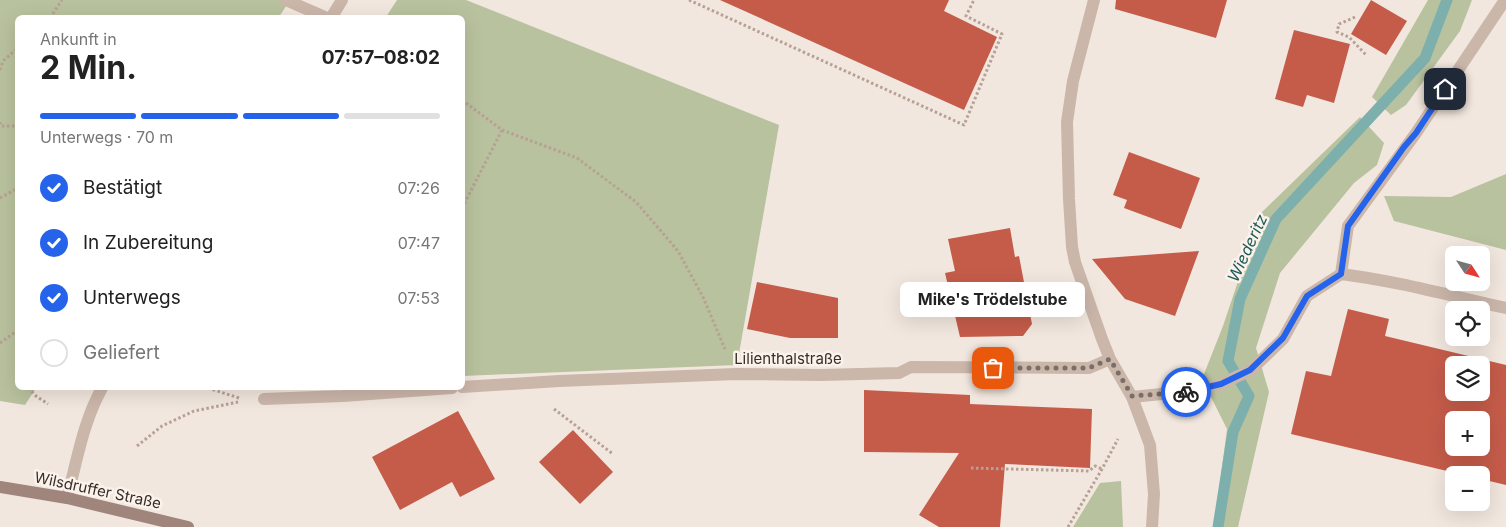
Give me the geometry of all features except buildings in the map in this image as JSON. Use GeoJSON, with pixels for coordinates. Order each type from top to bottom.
{"type":"FeatureCollection","features":[{"type":"Feature","properties":{"kind":"main road","name":"Wilsdruffer Straße"},"geometry":{"type":"LineString","coordinates":[[0,487],[67,498],[188,527]]}},
{"type":"Feature","properties":{"kind":"street"},"geometry":{"type":"LineString","coordinates":[[286,0],[319,15]]}},
{"type":"Feature","properties":{"kind":"street"},"geometry":{"type":"LineString","coordinates":[[334,15],[342,0]]}},
{"type":"Feature","properties":{"kind":"street"},"geometry":{"type":"LineString","coordinates":[[1094,0],[1073,81],[1067,122],[1069,199],[1074,262],[1110,359],[1132,396],[1150,445],[1154,494],[1152,527]]}},
{"type":"Feature","properties":{"kind":"street"},"geometry":{"type":"LineString","coordinates":[[1341,274],[1348,226],[1416,133],[1505,0]]}},
{"type":"Feature","properties":{"kind":"street"},"geometry":{"type":"LineString","coordinates":[[1132,396],[1191,391],[1221,384],[1250,370],[1283,338],[1307,296],[1341,274],[1380,279],[1506,308]]}},
{"type":"Feature","properties":{"kind":"street","name":"Lilienthalstraße"},"geometry":{"type":"LineString","coordinates":[[465,387],[736,374],[821,375],[899,373],[911,367],[1089,368],[1110,359]]}},
{"type":"Feature","properties":{"kind":"street"},"geometry":{"type":"LineString","coordinates":[[67,498],[84,430],[101,390]]}},
{"type":"Feature","properties":{"kind":"street"},"geometry":{"type":"LineString","coordinates":[[264,399],[425,390]]}},
{"type":"Feature","properties":{"kind":"path"},"geometry":{"type":"LineString","coordinates":[[52,15],[62,0]]}},
{"type":"Feature","properties":{"kind":"path"},"geometry":{"type":"LineString","coordinates":[[689,0],[964,125],[1002,34],[966,16],[974,0]]}},
{"type":"Feature","properties":{"kind":"path"},"geometry":{"type":"LineString","coordinates":[[1355,17],[1339,24],[1337,32],[1349,37],[1367,56]]}},
{"type":"Feature","properties":{"kind":"path"},"geometry":{"type":"LineString","coordinates":[[0,70],[4,61],[15,51]]}},
{"type":"Feature","properties":{"kind":"path"},"geometry":{"type":"LineString","coordinates":[[465,102],[502,130],[576,158],[636,202],[678,251],[703,297],[736,374]]}},
{"type":"Feature","properties":{"kind":"path"},"geometry":{"type":"LineString","coordinates":[[0,122],[1,126],[15,126]]}},
{"type":"Feature","properties":{"kind":"path"},"geometry":{"type":"LineString","coordinates":[[465,202],[502,130]]}},
{"type":"Feature","properties":{"kind":"path"},"geometry":{"type":"LineString","coordinates":[[0,198],[15,190]]}},
{"type":"Feature","properties":{"kind":"path"},"geometry":{"type":"LineString","coordinates":[[0,343],[15,332]]}},
{"type":"Feature","properties":{"kind":"path"},"geometry":{"type":"LineString","coordinates":[[30,390],[48,404]]}},
{"type":"Feature","properties":{"kind":"path"},"geometry":{"type":"LineString","coordinates":[[137,446],[162,426],[194,411],[247,400],[214,390]]}},
{"type":"Feature","properties":{"kind":"path"},"geometry":{"type":"LineString","coordinates":[[548,405],[613,454]]}},
{"type":"Feature","properties":{"kind":"path"},"geometry":{"type":"LineString","coordinates":[[1068,527],[1118,439]]}},
{"type":"Feature","properties":{"kind":"path"},"geometry":{"type":"LineString","coordinates":[[971,468],[1089,471],[1095,466],[1102,470]]}},
{"type":"Feature","properties":{"kind":"green space"},"geometry":{"type":"Polygon","coordinates":[[[0,0],[290,0],[280,15],[15,15],[15,390],[35,390],[25,405],[0,401],[0,0]]]}},
{"type":"Feature","properties":{"kind":"green space"},"geometry":{"type":"Polygon","coordinates":[[[397,0],[466,0],[779,125],[737,365],[465,376],[465,15],[387,15],[397,0]]]}},
{"type":"Feature","properties":{"kind":"green space"},"geometry":{"type":"Polygon","coordinates":[[[1428,0],[1472,0],[1460,31],[1406,105],[1391,115],[1372,97],[1428,0]]]}},
{"type":"Feature","properties":{"kind":"green space"},"geometry":{"type":"Polygon","coordinates":[[[1360,117],[1384,143],[1377,165],[1354,183],[1280,273],[1256,348],[1269,392],[1238,527],[1214,527],[1227,429],[1202,379],[1223,326],[1261,213],[1360,117]]]}},
{"type":"Feature","properties":{"kind":"green space"},"geometry":{"type":"Polygon","coordinates":[[[1506,174],[1506,250],[1394,221],[1384,196],[1451,197],[1506,174]]]}},
{"type":"Feature","properties":{"kind":"green space"},"geometry":{"type":"Polygon","coordinates":[[[1121,481],[1123,527],[1073,527],[1100,483],[1121,481]]]}},
{"type":"Feature","properties":{"kind":"waterway","name":"Wiederitz"},"geometry":{"type":"LineString","coordinates":[[1218,527],[1233,432],[1249,396],[1228,361],[1240,299],[1276,219],[1425,58],[1447,0]]}},
{"type":"Feature","properties":{"kind":"way so far"},"geometry":{"type":"LineString","coordinates":[[993,368],[1089,368],[1110,359],[1132,396],[1186,392]]}},
{"type":"Feature","properties":{"kind":"place","name":"Mike's Trödelstube"},"geometry":{"type":"Point","coordinates":[993,368]}},
{"type":"Feature","properties":{"kind":"route"},"geometry":{"type":"LineString","coordinates":[[1186,392],[1221,384],[1250,370],[1283,338],[1307,296],[1341,274],[1348,226],[1416,133],[1445,89]]}}]}
